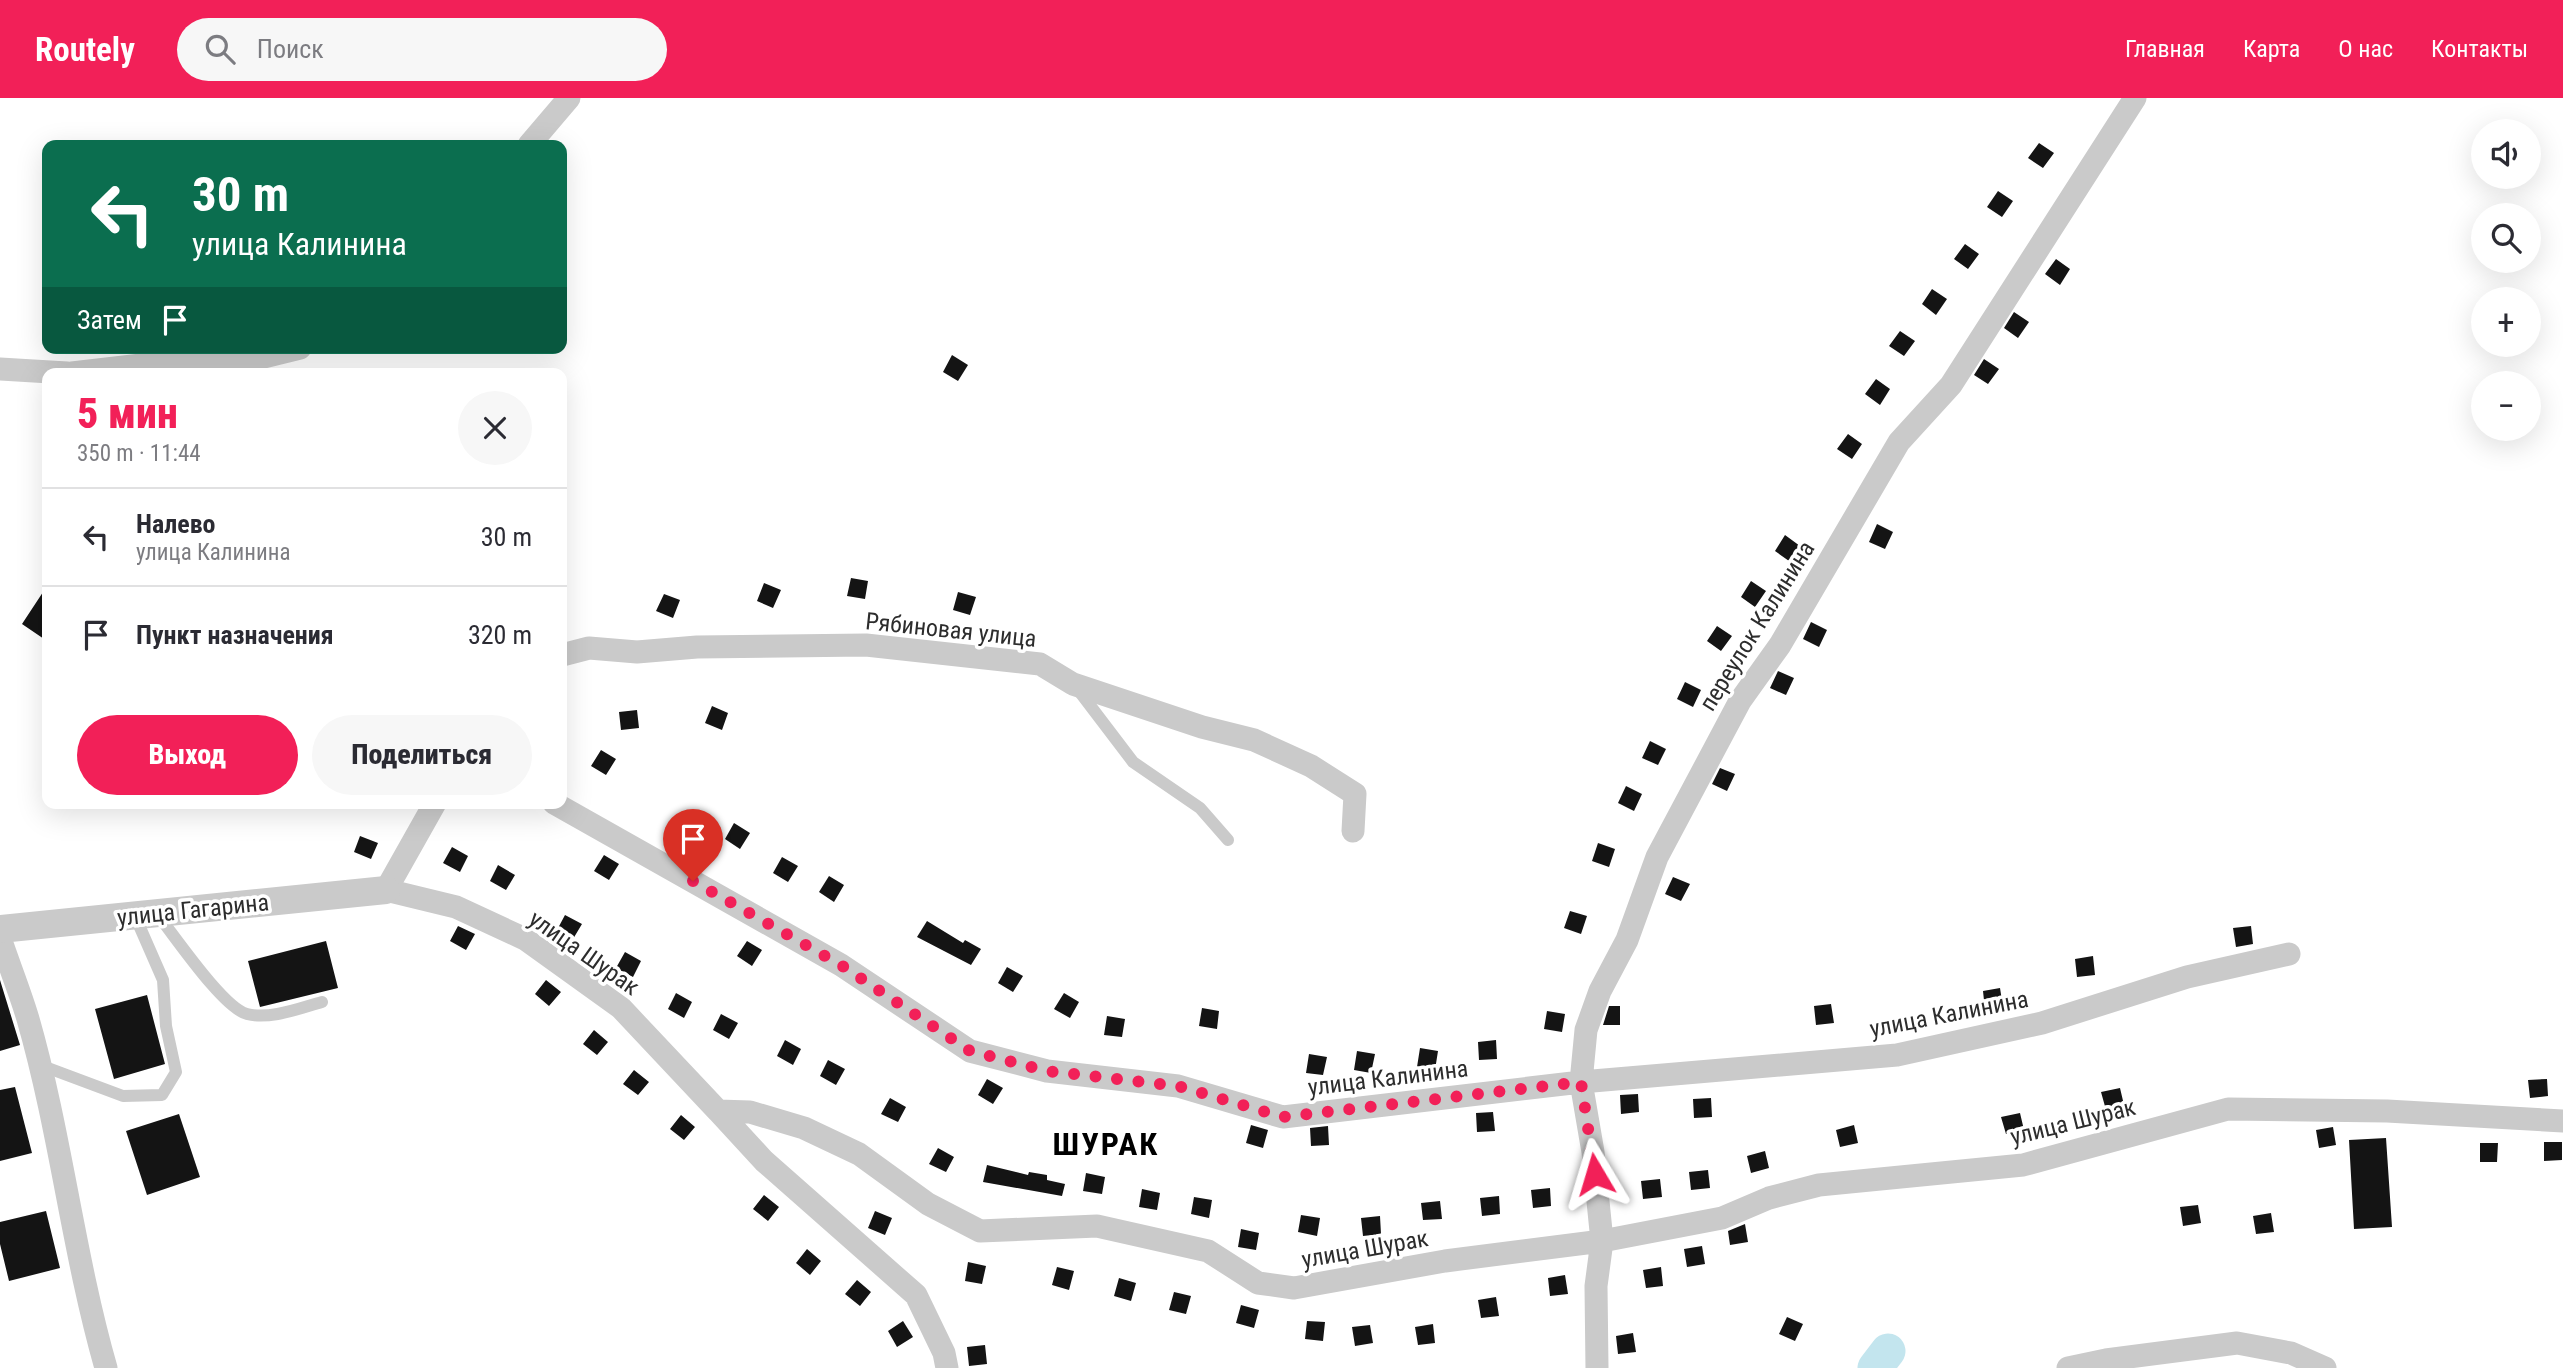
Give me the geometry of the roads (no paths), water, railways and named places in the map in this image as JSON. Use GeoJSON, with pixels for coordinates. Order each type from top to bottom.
{"type":"FeatureCollection","features":[{"type":"Feature","properties":{"kind":"street"},"geometry":{"type":"LineString","coordinates":[[534,140],[569,98]]}},
{"type":"Feature","properties":{"kind":"street","name":"переулок Калинина"},"geometry":{"type":"LineString","coordinates":[[1602,1241],[1593,1152],[1581,1082],[1586,1030],[1600,991],[1627,940],[1657,857],[1740,701],[1780,645],[1899,442],[1951,385],[2136,98]]}},
{"type":"Feature","properties":{"kind":"street"},"geometry":{"type":"LineString","coordinates":[[114,368],[141,365],[235,364],[276,354]]}},
{"type":"Feature","properties":{"kind":"street"},"geometry":{"type":"LineString","coordinates":[[0,369],[42,371]]}},
{"type":"Feature","properties":{"kind":"street","name":"Рябиновая улица"},"geometry":{"type":"LineString","coordinates":[[567,654],[589,648],[637,652],[697,647],[866,645],[1040,664],[1073,684],[1254,740],[1311,766],[1355,793],[1353,831]]}},
{"type":"Feature","properties":{"kind":"street"},"geometry":{"type":"LineString","coordinates":[[386,890],[432,809]]}},
{"type":"Feature","properties":{"kind":"street","name":"улица Калинина"},"geometry":{"type":"LineString","coordinates":[[565,809],[841,965],[970,1051],[1047,1071],[1178,1086],[1283,1117],[1581,1082],[1897,1055],[2042,1023],[2187,977],[2289,954]]}},
{"type":"Feature","properties":{"kind":"street","name":"улица Гагарина"},"geometry":{"type":"LineString","coordinates":[[0,929],[386,890]]}},
{"type":"Feature","properties":{"kind":"street","name":"улица Шурак"},"geometry":{"type":"LineString","coordinates":[[386,890],[456,907],[525,939],[621,1008],[764,1161],[916,1295],[944,1353],[947,1368]]}},
{"type":"Feature","properties":{"kind":"street"},"geometry":{"type":"LineString","coordinates":[[0,938],[28,1019],[90,1312],[106,1368]]}},
{"type":"Feature","properties":{"kind":"street","name":"улица Шурак"},"geometry":{"type":"LineString","coordinates":[[718,1111],[750,1112],[804,1128],[859,1154],[928,1204],[980,1231],[1097,1226],[1208,1251],[1258,1283],[1294,1288],[1446,1261],[1602,1241],[1722,1218],[1769,1198],[1819,1185],[2023,1165],[2228,1108],[2387,1111],[2563,1121]]}},
{"type":"Feature","properties":{"kind":"street"},"geometry":{"type":"LineString","coordinates":[[1597,1368],[1596,1286],[1602,1241]]}},
{"type":"Feature","properties":{"kind":"street"},"geometry":{"type":"LineString","coordinates":[[2068,1368],[2106,1360],[2237,1343],[2291,1353],[2325,1368]]}},
{"type":"Feature","properties":{"kind":"lane"},"geometry":{"type":"LineString","coordinates":[[1073,684],[1133,762],[1200,808],[1227,840]]}},
{"type":"Feature","properties":{"kind":"lane"},"geometry":{"type":"LineString","coordinates":[[146,914],[219,993],[246,1014],[276,1014],[322,1002]]}},
{"type":"Feature","properties":{"kind":"lane"},"geometry":{"type":"LineString","coordinates":[[38,1065],[123,1096],[162,1095],[176,1072],[166,1026],[163,980],[146,914]]}},
{"type":"Feature","properties":{"kind":"waterway","name":"ШУРАК"},"geometry":{"type":"LineString","coordinates":[[1875,1368],[1888,1351]]}},
{"type":"Feature","properties":{"kind":"district","name":"ШУРАК"},"geometry":{"type":"Point","coordinates":[1106,1144]}}]}
